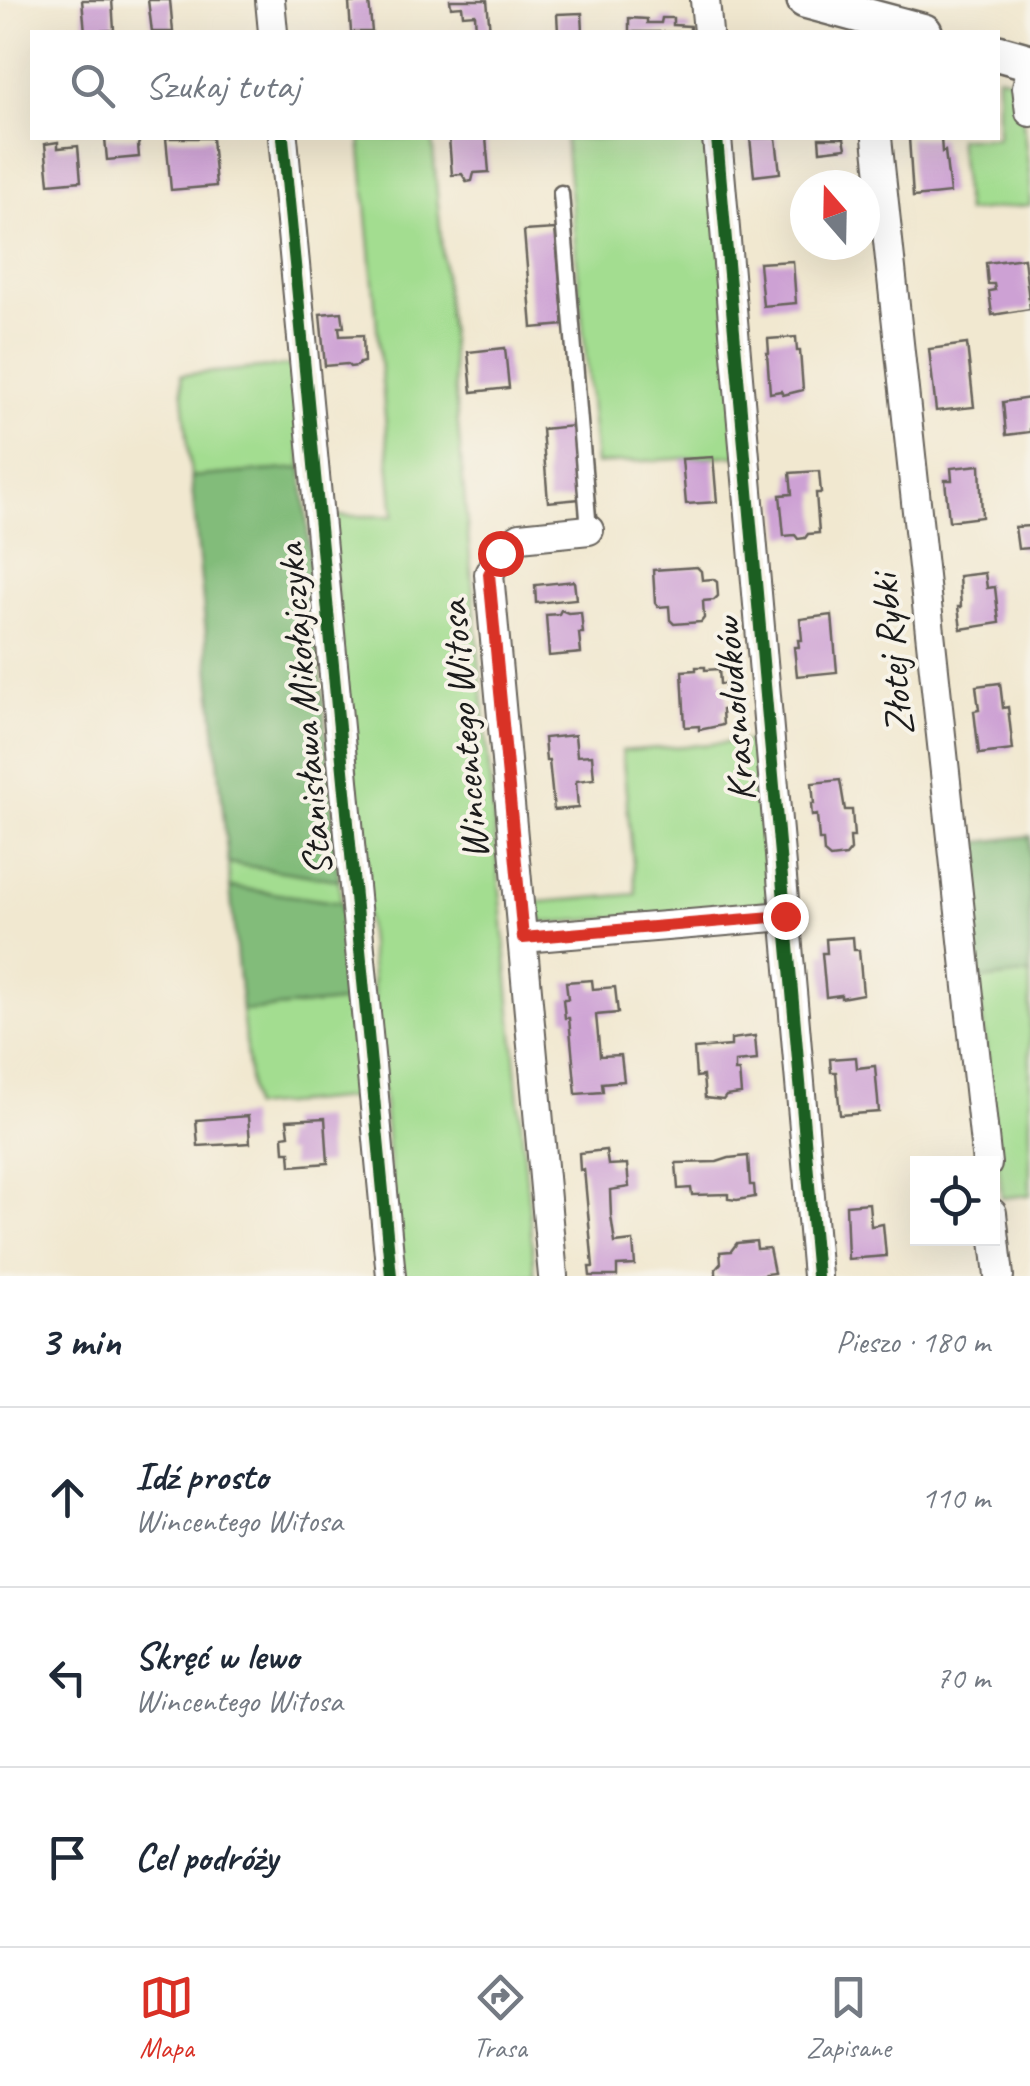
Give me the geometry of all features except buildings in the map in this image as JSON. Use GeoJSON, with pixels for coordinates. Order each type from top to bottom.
{"type":"FeatureCollection","features":[{"type":"Feature","properties":{"kind":"street"},"geometry":{"type":"LineString","coordinates":[[270,0],[273,30]]}},
{"type":"Feature","properties":{"kind":"street"},"geometry":{"type":"LineString","coordinates":[[705,0],[708,30]]}},
{"type":"Feature","properties":{"kind":"street"},"geometry":{"type":"LineString","coordinates":[[804,0],[869,25],[908,30]]}},
{"type":"Feature","properties":{"kind":"street"},"geometry":{"type":"LineString","coordinates":[[1000,54],[1030,62]]}},
{"type":"Feature","properties":{"kind":"street"},"geometry":{"type":"LineString","coordinates":[[1030,75],[1030,112]]}},
{"type":"Feature","properties":{"kind":"street","name":"Stanisława Mikołajczyka"},"geometry":{"type":"LineString","coordinates":[[283,140],[391,1276]]}},
{"type":"Feature","properties":{"kind":"street","name":"Krasnoludków"},"geometry":{"type":"LineString","coordinates":[[717,140],[816,1276]]}},
{"type":"Feature","properties":{"kind":"street","name":"Złotej Rybki"},"geometry":{"type":"LineString","coordinates":[[877,140],[986,1156]]}},
{"type":"Feature","properties":{"kind":"street","name":"Wincentego Witosa"},"geometry":{"type":"LineString","coordinates":[[553,1276],[489,574],[500,553],[520,537],[589,530]]}},
{"type":"Feature","properties":{"kind":"street"},"geometry":{"type":"LineString","coordinates":[[523,938],[785,916]]}},
{"type":"Feature","properties":{"kind":"street"},"geometry":{"type":"LineString","coordinates":[[996,1246],[999,1276]]}},
{"type":"Feature","properties":{"kind":"lane"},"geometry":{"type":"LineString","coordinates":[[562,193],[589,530]]}},
{"type":"Feature","properties":{"kind":"green space"},"geometry":{"type":"Polygon","coordinates":[[[1000,76],[1018,81],[1030,205],[966,212],[958,140],[1000,140],[1000,76]]]}},
{"type":"Feature","properties":{"kind":"green space"},"geometry":{"type":"Polygon","coordinates":[[[360,140],[432,140],[535,1276],[400,1276],[329,516],[394,516],[360,140]]]}},
{"type":"Feature","properties":{"kind":"green space"},"geometry":{"type":"Polygon","coordinates":[[[565,140],[713,140],[741,455],[596,464],[565,140]]]}},
{"type":"Feature","properties":{"kind":"green space"},"geometry":{"type":"Polygon","coordinates":[[[293,365],[302,468],[191,477],[181,375],[293,365]]]}},
{"type":"Feature","properties":{"kind":"green space"},"geometry":{"type":"Polygon","coordinates":[[[302,468],[339,880],[228,863],[191,477],[302,468]]]}},
{"type":"Feature","properties":{"kind":"green space"},"geometry":{"type":"Polygon","coordinates":[[[761,740],[774,892],[764,903],[744,909],[545,923],[531,914],[527,903],[636,894],[622,751],[761,740]]]}},
{"type":"Feature","properties":{"kind":"green space"},"geometry":{"type":"Polygon","coordinates":[[[1030,836],[1030,974],[978,980],[963,844],[1030,836]]]}},
{"type":"Feature","properties":{"kind":"green space"},"geometry":{"type":"Polygon","coordinates":[[[228,863],[339,880],[341,903],[230,887],[228,863]]]}},
{"type":"Feature","properties":{"kind":"green space"},"geometry":{"type":"Polygon","coordinates":[[[230,887],[341,903],[351,1001],[242,1011],[230,887]]]}},
{"type":"Feature","properties":{"kind":"green space"},"geometry":{"type":"Polygon","coordinates":[[[1030,974],[1030,1195],[1002,1198],[978,980],[1030,974]]]}},
{"type":"Feature","properties":{"kind":"green space"},"geometry":{"type":"Polygon","coordinates":[[[351,1001],[360,1097],[252,1107],[242,1011],[351,1001]]]}},
{"type":"Feature","properties":{"kind":"cycle path"},"geometry":{"type":"LineString","coordinates":[[283,140],[391,1276]]}},
{"type":"Feature","properties":{"kind":"cycle path"},"geometry":{"type":"LineString","coordinates":[[717,140],[817,1276]]}},
{"type":"Feature","properties":{"kind":"route"},"geometry":{"type":"LineString","coordinates":[[500,553],[489,574],[523,938],[785,916]]}}]}
